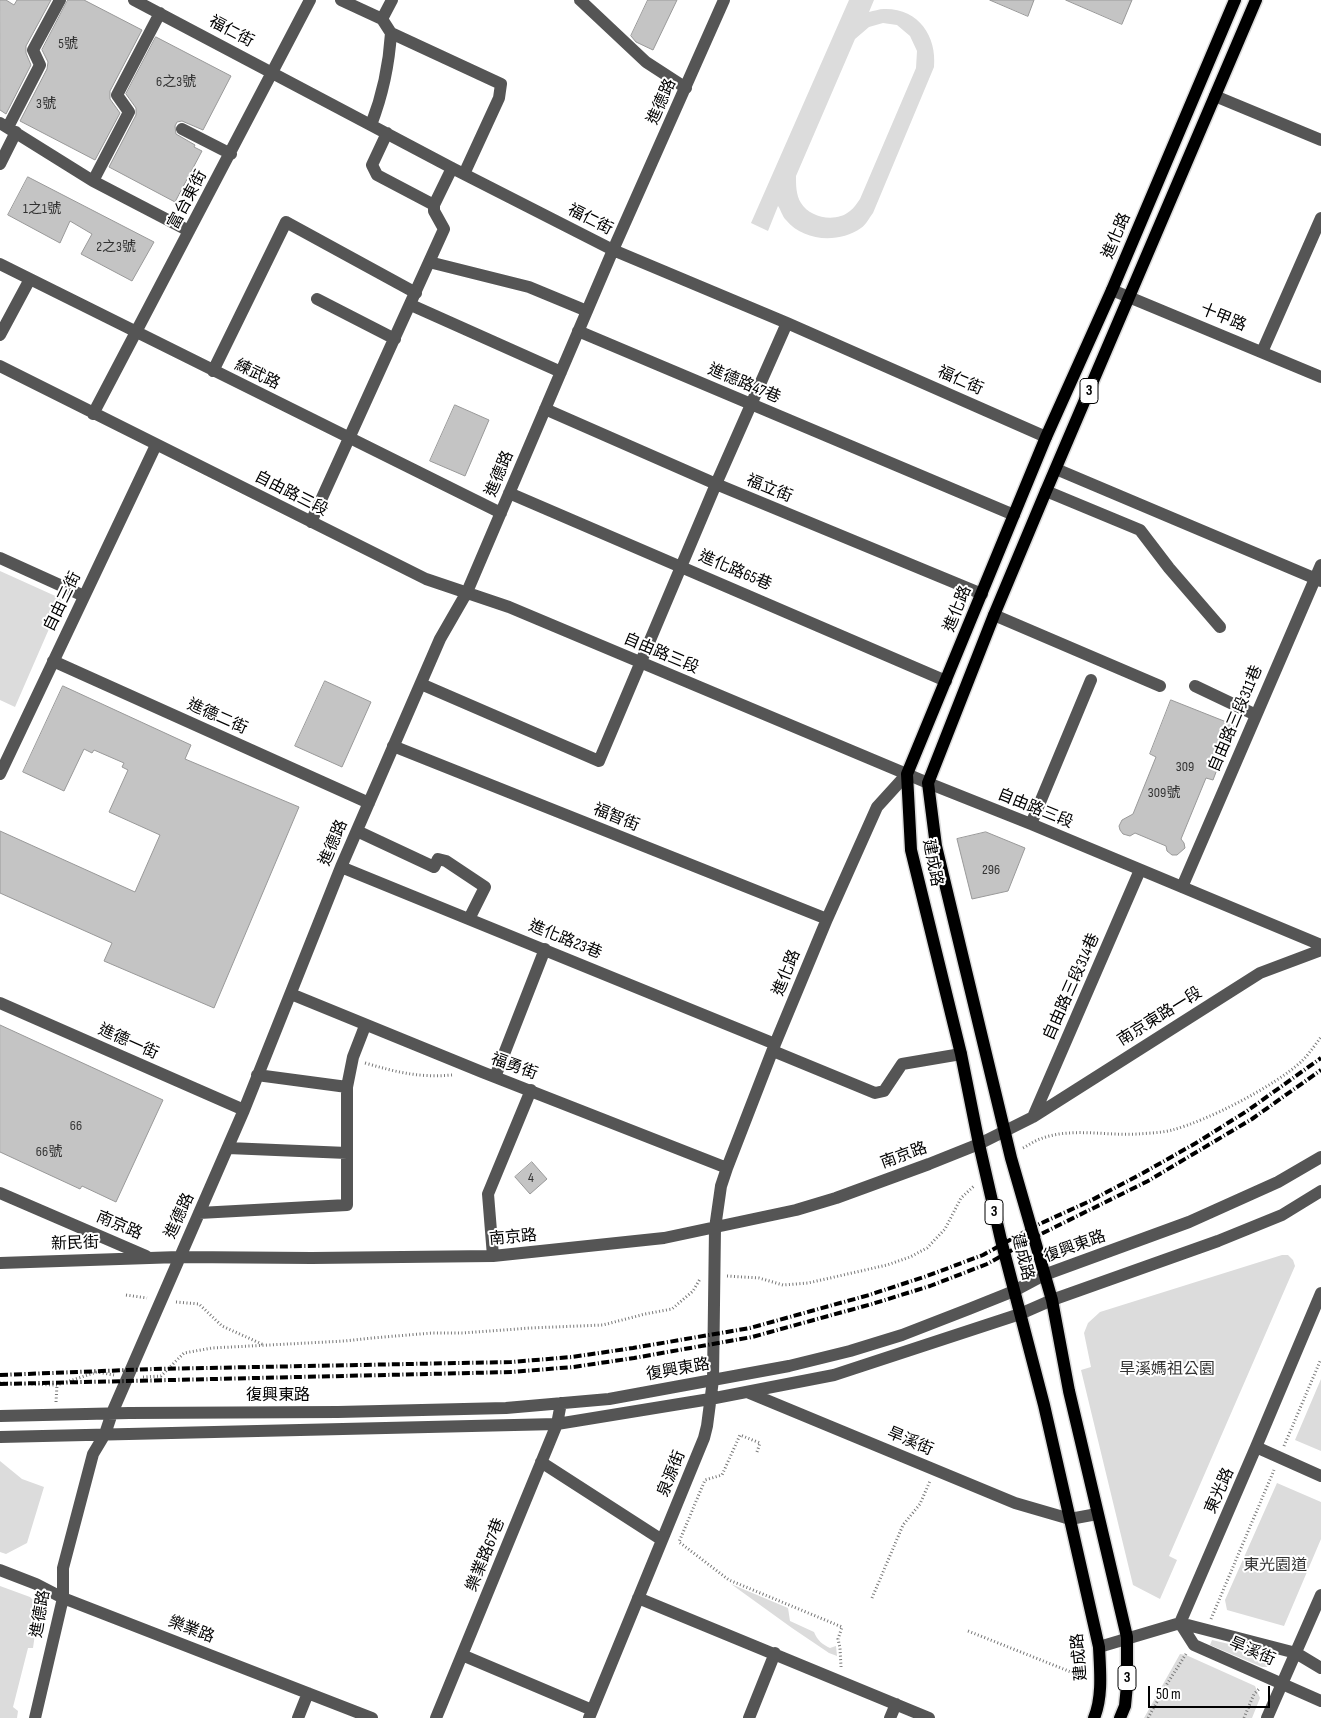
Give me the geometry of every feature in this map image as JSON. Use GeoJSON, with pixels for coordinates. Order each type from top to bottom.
{"type":"FeatureCollection","features":[{"type":"Feature","properties":{"kind":"main road","name":"進化路"},"geometry":{"type":"LineString","coordinates":[[907,774],[1046,437],[1112,290],[1235,0]]}},
{"type":"Feature","properties":{"kind":"main road","name":"3"},"geometry":{"type":"LineString","coordinates":[[928,783],[994,615],[1256,0]]}},
{"type":"Feature","properties":{"kind":"main road","name":"建成路"},"geometry":{"type":"LineString","coordinates":[[907,774],[910,850],[961,1054],[979,1144],[1014,1291],[1044,1405],[1099,1647],[1100,1683],[1094,1718]]}},
{"type":"Feature","properties":{"kind":"main road","name":"建成路"},"geometry":{"type":"LineString","coordinates":[[928,783],[936,846],[1011,1158],[1052,1300],[1069,1391],[1127,1637],[1127,1685],[1120,1718]]}},
{"type":"Feature","properties":{"kind":"street"},"geometry":{"type":"LineString","coordinates":[[0,164],[8,127],[40,65],[33,50],[60,0]]}},
{"type":"Feature","properties":{"kind":"street","name":"福仁街"},"geometry":{"type":"LineString","coordinates":[[134,0],[458,171],[614,250],[787,323],[1046,437]]}},
{"type":"Feature","properties":{"kind":"street","name":"富台東街"},"geometry":{"type":"LineString","coordinates":[[93,414],[310,0]]}},
{"type":"Feature","properties":{"kind":"street"},"geometry":{"type":"LineString","coordinates":[[311,522],[444,229],[434,211],[434,205],[458,171],[499,98],[501,84],[391,33],[382,19],[341,0]]}},
{"type":"Feature","properties":{"kind":"street"},"geometry":{"type":"LineString","coordinates":[[382,19],[392,0]]}},
{"type":"Feature","properties":{"kind":"street"},"geometry":{"type":"LineString","coordinates":[[580,0],[646,62],[686,88]]}},
{"type":"Feature","properties":{"kind":"street","name":"進德路"},"geometry":{"type":"LineString","coordinates":[[35,1718],[63,1598],[63,1568],[93,1454],[105,1434],[112,1413],[179,1257],[228,1148],[393,746],[440,639],[467,592],[578,331],[724,0]]}},
{"type":"Feature","properties":{"kind":"street"},"geometry":{"type":"LineString","coordinates":[[94,180],[129,112],[117,95],[160,13]]}},
{"type":"Feature","properties":{"kind":"street"},"geometry":{"type":"LineString","coordinates":[[371,125],[382,98],[391,33]]}},
{"type":"Feature","properties":{"kind":"street"},"geometry":{"type":"LineString","coordinates":[[1215,96],[1321,140]]}},
{"type":"Feature","properties":{"kind":"street"},"geometry":{"type":"LineString","coordinates":[[8,127],[94,180],[189,231]]}},
{"type":"Feature","properties":{"kind":"street"},"geometry":{"type":"LineString","coordinates":[[182,129],[230,154]]}},
{"type":"Feature","properties":{"kind":"street"},"geometry":{"type":"LineString","coordinates":[[387,133],[372,165],[377,175],[434,205]]}},
{"type":"Feature","properties":{"kind":"street"},"geometry":{"type":"LineString","coordinates":[[1262,352],[1321,218]]}},
{"type":"Feature","properties":{"kind":"street"},"geometry":{"type":"LineString","coordinates":[[213,371],[286,222],[413,299],[561,372]]}},
{"type":"Feature","properties":{"kind":"street"},"geometry":{"type":"LineString","coordinates":[[429,262],[529,288],[587,311]]}},
{"type":"Feature","properties":{"kind":"street","name":"練武路"},"geometry":{"type":"LineString","coordinates":[[0,264],[501,513]]}},
{"type":"Feature","properties":{"kind":"street"},"geometry":{"type":"LineString","coordinates":[[0,335],[30,279]]}},
{"type":"Feature","properties":{"kind":"street","name":"十甲路"},"geometry":{"type":"LineString","coordinates":[[1112,290],[1321,377]]}},
{"type":"Feature","properties":{"kind":"street"},"geometry":{"type":"LineString","coordinates":[[317,298],[395,339]]}},
{"type":"Feature","properties":{"kind":"street"},"geometry":{"type":"LineString","coordinates":[[420,684],[599,761],[716,484],[787,323]]}},
{"type":"Feature","properties":{"kind":"street","name":"進德路47巷"},"geometry":{"type":"LineString","coordinates":[[578,331],[1014,516]]}},
{"type":"Feature","properties":{"kind":"street","name":"自由路三段"},"geometry":{"type":"LineString","coordinates":[[0,366],[426,579],[510,607],[641,664],[1321,945]]}},
{"type":"Feature","properties":{"kind":"street","name":"福立街"},"geometry":{"type":"LineString","coordinates":[[545,409],[716,484],[982,594]]}},
{"type":"Feature","properties":{"kind":"street","name":"自由三街"},"geometry":{"type":"LineString","coordinates":[[0,774],[156,445]]}},
{"type":"Feature","properties":{"kind":"street"},"geometry":{"type":"LineString","coordinates":[[1056,469],[1318,580]]}},
{"type":"Feature","properties":{"kind":"street"},"geometry":{"type":"LineString","coordinates":[[1046,491],[1140,530],[1169,568],[1220,627]]}},
{"type":"Feature","properties":{"kind":"street","name":"進化路65巷"},"geometry":{"type":"LineString","coordinates":[[509,493],[946,681]]}},
{"type":"Feature","properties":{"kind":"street"},"geometry":{"type":"LineString","coordinates":[[0,558],[84,596]]}},
{"type":"Feature","properties":{"kind":"street","name":"自由路三段311巷"},"geometry":{"type":"LineString","coordinates":[[1182,886],[1256,715],[1318,580],[1321,564]]}},
{"type":"Feature","properties":{"kind":"street"},"geometry":{"type":"LineString","coordinates":[[994,615],[1160,686]]}},
{"type":"Feature","properties":{"kind":"street","name":"進德二街"},"geometry":{"type":"LineString","coordinates":[[53,661],[369,803]]}},
{"type":"Feature","properties":{"kind":"street"},"geometry":{"type":"LineString","coordinates":[[1031,824],[1091,680]]}},
{"type":"Feature","properties":{"kind":"street"},"geometry":{"type":"LineString","coordinates":[[1195,686],[1256,715]]}},
{"type":"Feature","properties":{"kind":"street","name":"福智街"},"geometry":{"type":"LineString","coordinates":[[393,746],[827,919]]}},
{"type":"Feature","properties":{"kind":"street","name":"進化路"},"geometry":{"type":"LineString","coordinates":[[715,1228],[721,1186],[727,1168],[827,919],[877,807],[907,774]]}},
{"type":"Feature","properties":{"kind":"street"},"geometry":{"type":"LineString","coordinates":[[357,831],[434,867],[438,859],[446,861],[485,887],[469,919]]}},
{"type":"Feature","properties":{"kind":"street","name":"進化路23巷"},"geometry":{"type":"LineString","coordinates":[[342,867],[544,949],[774,1047],[876,1093],[884,1091],[902,1064],[961,1054]]}},
{"type":"Feature","properties":{"kind":"street","name":"自由路三段314巷"},"geometry":{"type":"LineString","coordinates":[[1027,1119],[1140,870]]}},
{"type":"Feature","properties":{"kind":"street"},"geometry":{"type":"LineString","coordinates":[[494,1077],[544,949]]}},
{"type":"Feature","properties":{"kind":"street","name":"南京東路一段"},"geometry":{"type":"LineString","coordinates":[[1027,1119],[1260,973],[1321,950]]}},
{"type":"Feature","properties":{"kind":"street","name":"福勇街"},"geometry":{"type":"LineString","coordinates":[[291,994],[365,1026],[727,1168]]}},
{"type":"Feature","properties":{"kind":"street","name":"進德一街"},"geometry":{"type":"LineString","coordinates":[[0,1003],[244,1110]]}},
{"type":"Feature","properties":{"kind":"street"},"geometry":{"type":"LineString","coordinates":[[199,1213],[347,1205],[347,1087],[353,1057],[365,1026]]}},
{"type":"Feature","properties":{"kind":"street"},"geometry":{"type":"LineString","coordinates":[[258,1075],[347,1087]]}},
{"type":"Feature","properties":{"kind":"street"},"geometry":{"type":"LineString","coordinates":[[493,1256],[488,1194],[531,1090]]}},
{"type":"Feature","properties":{"kind":"street","name":"南京路"},"geometry":{"type":"LineString","coordinates":[[0,1193],[151,1258],[493,1256],[664,1238],[819,1203],[979,1144],[1027,1119]]}},
{"type":"Feature","properties":{"kind":"street"},"geometry":{"type":"LineString","coordinates":[[228,1148],[347,1152]]}},
{"type":"Feature","properties":{"kind":"street","name":"復興東路"},"geometry":{"type":"LineString","coordinates":[[0,1416],[506,1408],[609,1399],[789,1366],[850,1351],[902,1335],[1014,1291],[1044,1276],[1189,1222],[1278,1182],[1321,1157]]}},
{"type":"Feature","properties":{"kind":"street","name":"復興東路"},"geometry":{"type":"LineString","coordinates":[[0,1437],[557,1424],[710,1399],[834,1375],[1020,1314],[1052,1300],[1218,1241],[1282,1215],[1321,1191]]}},
{"type":"Feature","properties":{"kind":"street","name":"泉源街"},"geometry":{"type":"LineString","coordinates":[[590,1714],[704,1438],[714,1380],[715,1228]]}},
{"type":"Feature","properties":{"kind":"street","name":"新民街"},"geometry":{"type":"LineString","coordinates":[[0,1263],[151,1258]]}},
{"type":"Feature","properties":{"kind":"street","name":"東光路"},"geometry":{"type":"LineString","coordinates":[[1180,1623],[1320,1301]]}},
{"type":"Feature","properties":{"kind":"street","name":"旱溪街"},"geometry":{"type":"LineString","coordinates":[[714,1380],[1015,1503],[1070,1519],[1097,1514]]}},
{"type":"Feature","properties":{"kind":"street","name":"樂業路67巷"},"geometry":{"type":"LineString","coordinates":[[436,1718],[557,1424],[561,1403]]}},
{"type":"Feature","properties":{"kind":"street"},"geometry":{"type":"LineString","coordinates":[[1256,1447],[1321,1476]]}},
{"type":"Feature","properties":{"kind":"street"},"geometry":{"type":"LineString","coordinates":[[541,1462],[662,1540]]}},
{"type":"Feature","properties":{"kind":"street","name":"樂業路"},"geometry":{"type":"LineString","coordinates":[[0,1570],[36,1584],[63,1598],[372,1718]]}},
{"type":"Feature","properties":{"kind":"street"},"geometry":{"type":"LineString","coordinates":[[1267,1718],[1321,1595]]}},
{"type":"Feature","properties":{"kind":"street"},"geometry":{"type":"LineString","coordinates":[[638,1598],[929,1718]]}},
{"type":"Feature","properties":{"kind":"street"},"geometry":{"type":"LineString","coordinates":[[1099,1647],[1127,1637],[1180,1623],[1194,1645]]}},
{"type":"Feature","properties":{"kind":"street","name":"旱溪街"},"geometry":{"type":"LineString","coordinates":[[1180,1623],[1296,1653],[1321,1668]]}},
{"type":"Feature","properties":{"kind":"street","name":"旱溪街"},"geometry":{"type":"LineString","coordinates":[[1194,1645],[1321,1701]]}},
{"type":"Feature","properties":{"kind":"street"},"geometry":{"type":"LineString","coordinates":[[749,1718],[774,1654]]}},
{"type":"Feature","properties":{"kind":"street"},"geometry":{"type":"LineString","coordinates":[[462,1655],[590,1714]]}},
{"type":"Feature","properties":{"kind":"street"},"geometry":{"type":"LineString","coordinates":[[298,1718],[308,1693]]}},
{"type":"Feature","properties":{"kind":"street"},"geometry":{"type":"LineString","coordinates":[[890,1718],[896,1704]]}},
{"type":"Feature","properties":{"kind":"path"},"geometry":{"type":"LineString","coordinates":[[357,1061],[405,1074],[454,1075]]}},
{"type":"Feature","properties":{"kind":"path"},"geometry":{"type":"LineString","coordinates":[[0,1382],[57,1385],[97,1372],[128,1378],[161,1376],[184,1353],[212,1348],[603,1325],[672,1309],[693,1291],[702,1276],[731,1276]]}},
{"type":"Feature","properties":{"kind":"path"},"geometry":{"type":"LineString","coordinates":[[199,1304],[222,1326],[264,1345]]}},
{"type":"Feature","properties":{"kind":"path"},"geometry":{"type":"LineString","coordinates":[[1207,1629],[1321,1359]]}},
{"type":"Feature","properties":{"kind":"path"},"geometry":{"type":"LineString","coordinates":[[757,1452],[760,1443],[740,1435],[722,1475],[705,1480],[679,1542],[729,1580],[842,1627],[838,1639],[840,1657]]}},
{"type":"Feature","properties":{"kind":"path"},"geometry":{"type":"LineString","coordinates":[[872,1598],[903,1525],[920,1504],[934,1470]]}},
{"type":"Feature","properties":{"kind":"path"},"geometry":{"type":"LineString","coordinates":[[968,1631],[1100,1683]]}},
{"type":"Feature","properties":{"kind":"path"},"geometry":{"type":"LineString","coordinates":[[1148,1718],[1167,1684],[1194,1645]]}},
{"type":"Feature","properties":{"kind":"green space"},"geometry":{"type":"Polygon","coordinates":[[[849,0],[874,0],[869,12],[882,9],[896,10],[907,13],[916,19],[923,26],[932,45],[934,67],[873,213],[866,223],[852,233],[832,238],[821,238],[811,236],[793,227],[778,206],[768,231],[751,223],[849,0]],[[883,23],[869,27],[855,39],[796,176],[799,200],[810,212],[824,217],[838,217],[850,211],[860,199],[916,68],[917,51],[910,36],[897,25],[883,23]]]}},
{"type":"Feature","properties":{"kind":"green space"},"geometry":{"type":"Polygon","coordinates":[[[0,571],[62,599],[15,707],[0,700],[0,571]]]}},
{"type":"Feature","properties":{"kind":"green space","name":"旱溪媽祖公園"},"geometry":{"type":"Polygon","coordinates":[[[1282,1255],[1288,1255],[1293,1260],[1295,1266],[1169,1556],[1177,1560],[1160,1599],[1133,1585],[1081,1370],[1091,1367],[1084,1333],[1088,1323],[1100,1312],[1282,1255]]]}},
{"type":"Feature","properties":{"kind":"green space"},"geometry":{"type":"Polygon","coordinates":[[[1321,1379],[1321,1451],[1295,1440],[1321,1379]]]}},
{"type":"Feature","properties":{"kind":"green space"},"geometry":{"type":"Polygon","coordinates":[[[0,1461],[22,1479],[44,1487],[27,1543],[6,1554],[0,1552],[0,1461]]]}},
{"type":"Feature","properties":{"kind":"green space","name":"東光園道"},"geometry":{"type":"Polygon","coordinates":[[[1277,1483],[1321,1502],[1321,1539],[1284,1626],[1227,1610],[1225,1600],[1277,1483]]]}},
{"type":"Feature","properties":{"kind":"green space"},"geometry":{"type":"Polygon","coordinates":[[[731,1584],[788,1608],[790,1621],[814,1632],[827,1647],[836,1646],[837,1656],[829,1653],[792,1628],[731,1584]]]}},
{"type":"Feature","properties":{"kind":"green space"},"geometry":{"type":"Polygon","coordinates":[[[0,1586],[30,1597],[39,1606],[33,1648],[28,1648],[13,1707],[18,1711],[17,1718],[0,1718],[0,1586]]]}},
{"type":"Feature","properties":{"kind":"green space"},"geometry":{"type":"Polygon","coordinates":[[[1212,1640],[1267,1653],[1271,1656],[1267,1667],[1262,1667],[1210,1645],[1212,1640]]]}},
{"type":"Feature","properties":{"kind":"green space"},"geometry":{"type":"Polygon","coordinates":[[[1180,1654],[1255,1686],[1260,1698],[1252,1718],[1144,1718],[1180,1654]]]}},
{"type":"Feature","properties":{"kind":"building"},"geometry":{"type":"Polygon","coordinates":[[[0,0],[6,0],[14,5],[17,0],[51,0],[26,46],[26,53],[31,65],[6,114],[0,110],[0,0]]]}},
{"type":"Feature","properties":{"kind":"building"},"geometry":{"type":"Polygon","coordinates":[[[68,0],[84,0],[142,30],[110,91],[110,99],[120,113],[95,160],[20,121],[47,69],[48,62],[42,50],[68,0]]]}},
{"type":"Feature","properties":{"kind":"building"},"geometry":{"type":"Polygon","coordinates":[[[648,0],[677,0],[653,50],[636,42],[631,36],[648,0]]]}},
{"type":"Feature","properties":{"kind":"building"},"geometry":{"type":"Polygon","coordinates":[[[990,0],[1034,0],[1028,16],[990,0]]]}},
{"type":"Feature","properties":{"kind":"building"},"geometry":{"type":"Polygon","coordinates":[[[1066,0],[1132,0],[1122,24],[1066,0]]]}},
{"type":"Feature","properties":{"kind":"building"},"geometry":{"type":"Polygon","coordinates":[[[156,37],[231,76],[203,130],[182,121],[177,122],[175,126],[176,134],[202,151],[175,202],[109,167],[136,115],[136,108],[126,94],[156,37]]]}},
{"type":"Feature","properties":{"kind":"building"},"geometry":{"type":"Polygon","coordinates":[[[28,177],[154,242],[132,281],[81,254],[92,234],[70,221],[60,243],[8,215],[28,177]]]}},
{"type":"Feature","properties":{"kind":"building"},"geometry":{"type":"Polygon","coordinates":[[[455,405],[489,420],[465,476],[430,461],[455,405]]]}},
{"type":"Feature","properties":{"kind":"building"},"geometry":{"type":"Polygon","coordinates":[[[325,681],[371,702],[342,767],[295,746],[325,681]]]}},
{"type":"Feature","properties":{"kind":"building"},"geometry":{"type":"Polygon","coordinates":[[[63,686],[191,745],[185,759],[299,807],[214,1008],[104,961],[112,943],[0,893],[0,831],[135,892],[160,835],[109,812],[128,770],[122,767],[124,763],[94,750],[92,753],[84,749],[64,791],[23,772],[63,686]]]}},
{"type":"Feature","properties":{"kind":"building"},"geometry":{"type":"Polygon","coordinates":[[[1171,700],[1234,725],[1213,780],[1206,778],[1181,839],[1185,848],[1177,855],[1172,855],[1167,851],[1166,846],[1135,833],[1130,836],[1123,834],[1119,826],[1122,820],[1133,814],[1156,757],[1150,754],[1171,700]]]}},
{"type":"Feature","properties":{"kind":"building"},"geometry":{"type":"Polygon","coordinates":[[[986,832],[1025,848],[1008,891],[972,899],[957,839],[986,832]]]}},
{"type":"Feature","properties":{"kind":"building"},"geometry":{"type":"Polygon","coordinates":[[[0,1025],[163,1100],[116,1202],[82,1186],[80,1189],[0,1152],[0,1025]]]}},
{"type":"Feature","properties":{"kind":"building"},"geometry":{"type":"Polygon","coordinates":[[[532,1162],[547,1179],[530,1194],[515,1177],[532,1162]]]}},
{"type":"Feature","properties":{"kind":"railway"},"geometry":{"type":"LineString","coordinates":[[0,1375],[154,1369],[511,1362],[572,1357],[750,1328],[869,1295],[983,1255],[1035,1226],[1090,1201],[1196,1143],[1247,1111],[1321,1058]]}},
{"type":"Feature","properties":{"kind":"railway"},"geometry":{"type":"LineString","coordinates":[[0,1384],[512,1372],[573,1367],[752,1337],[930,1286],[987,1264],[1039,1235],[1148,1181],[1252,1119],[1321,1070]]}}]}
